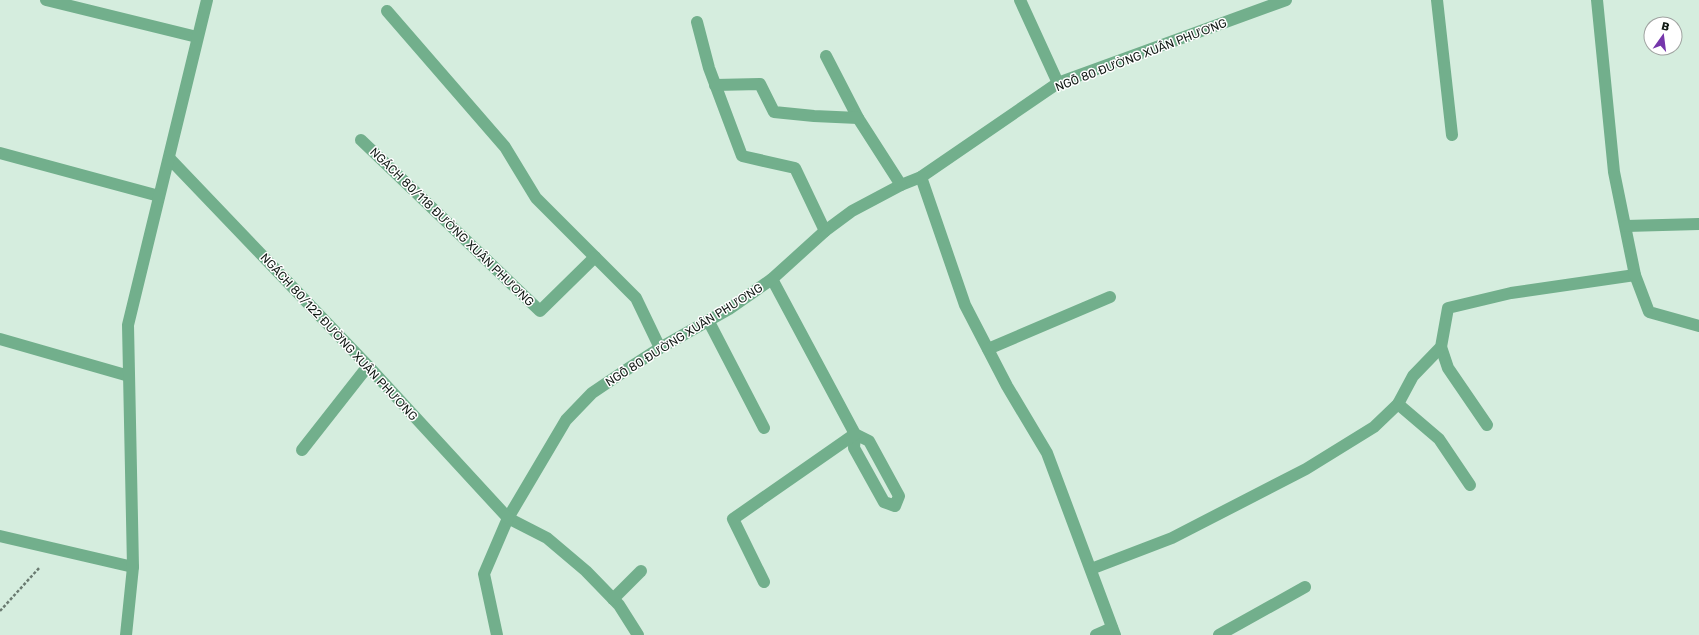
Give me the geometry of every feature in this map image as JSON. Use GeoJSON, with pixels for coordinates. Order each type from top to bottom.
{"type":"FeatureCollection","features":[{"type":"Feature","properties":{"kind":"street"},"geometry":{"type":"LineString","coordinates":[[46,0],[197,36]]}},
{"type":"Feature","properties":{"kind":"street"},"geometry":{"type":"LineString","coordinates":[[126,635],[133,567],[128,325],[158,196],[169,158],[197,36],[207,0]]}},
{"type":"Feature","properties":{"kind":"street"},"geometry":{"type":"LineString","coordinates":[[1020,0],[1058,83]]}},
{"type":"Feature","properties":{"kind":"street","name":"NGÕ 80 ĐƯỜNG XUÂN PHƯƠNG"},"geometry":{"type":"LineString","coordinates":[[497,635],[484,574],[508,518],[566,420],[592,394],[660,348],[729,309],[772,279],[825,231],[852,211],[900,185],[921,177],[1058,83],[1286,0]]}},
{"type":"Feature","properties":{"kind":"street"},"geometry":{"type":"LineString","coordinates":[[1438,0],[1452,135]]}},
{"type":"Feature","properties":{"kind":"street"},"geometry":{"type":"LineString","coordinates":[[1597,0],[1614,172],[1635,275],[1649,312],[1699,326]]}},
{"type":"Feature","properties":{"kind":"street"},"geometry":{"type":"LineString","coordinates":[[387,11],[505,147],[536,198],[636,298],[660,348]]}},
{"type":"Feature","properties":{"kind":"street"},"geometry":{"type":"LineString","coordinates":[[697,22],[709,68],[742,156],[795,168],[825,231]]}},
{"type":"Feature","properties":{"kind":"street"},"geometry":{"type":"LineString","coordinates":[[826,56],[858,118],[900,185]]}},
{"type":"Feature","properties":{"kind":"street"},"geometry":{"type":"LineString","coordinates":[[715,85],[760,84],[774,112],[858,118]]}},
{"type":"Feature","properties":{"kind":"street","name":"NGÁCH 80/118 ĐƯỜNG XUÂN PHƯƠNG"},"geometry":{"type":"LineString","coordinates":[[361,140],[540,311],[595,257]]}},
{"type":"Feature","properties":{"kind":"street"},"geometry":{"type":"LineString","coordinates":[[0,153],[158,196]]}},
{"type":"Feature","properties":{"kind":"street","name":"NGÁCH 80/122 ĐƯỜNG XUÂN PHƯƠNG"},"geometry":{"type":"LineString","coordinates":[[169,158],[368,366],[508,518]]}},
{"type":"Feature","properties":{"kind":"street"},"geometry":{"type":"LineString","coordinates":[[921,177],[965,305],[1007,386],[1047,453],[1113,632],[1096,635]]}},
{"type":"Feature","properties":{"kind":"street"},"geometry":{"type":"LineString","coordinates":[[1626,226],[1699,224]]}},
{"type":"Feature","properties":{"kind":"street"},"geometry":{"type":"LineString","coordinates":[[1487,425],[1448,368],[1441,347],[1448,308],[1511,293],[1635,275]]}},
{"type":"Feature","properties":{"kind":"street"},"geometry":{"type":"LineString","coordinates":[[772,279],[855,434],[869,441],[899,496],[895,506],[884,502]]}},
{"type":"Feature","properties":{"kind":"street"},"geometry":{"type":"LineString","coordinates":[[988,349],[1110,297]]}},
{"type":"Feature","properties":{"kind":"street"},"geometry":{"type":"LineString","coordinates":[[708,320],[764,428]]}},
{"type":"Feature","properties":{"kind":"street"},"geometry":{"type":"LineString","coordinates":[[0,339],[130,376]]}},
{"type":"Feature","properties":{"kind":"street"},"geometry":{"type":"LineString","coordinates":[[1090,569],[1172,538],[1306,469],[1374,427],[1398,404],[1413,376],[1441,347]]}},
{"type":"Feature","properties":{"kind":"street"},"geometry":{"type":"LineString","coordinates":[[302,450],[368,366]]}},
{"type":"Feature","properties":{"kind":"street"},"geometry":{"type":"LineString","coordinates":[[1398,404],[1439,439],[1470,485]]}},
{"type":"Feature","properties":{"kind":"street"},"geometry":{"type":"LineString","coordinates":[[764,582],[733,520],[855,434]]}},
{"type":"Feature","properties":{"kind":"street"},"geometry":{"type":"LineString","coordinates":[[508,518],[547,538],[586,571],[619,605],[638,635]]}},
{"type":"Feature","properties":{"kind":"street"},"geometry":{"type":"LineString","coordinates":[[0,536],[133,567]]}},
{"type":"Feature","properties":{"kind":"street"},"geometry":{"type":"LineString","coordinates":[[613,599],[641,572]]}},
{"type":"Feature","properties":{"kind":"street"},"geometry":{"type":"LineString","coordinates":[[1219,635],[1305,588]]}},
{"type":"Feature","properties":{"kind":"path"},"geometry":{"type":"LineString","coordinates":[[0,611],[56,549]]}}]}
